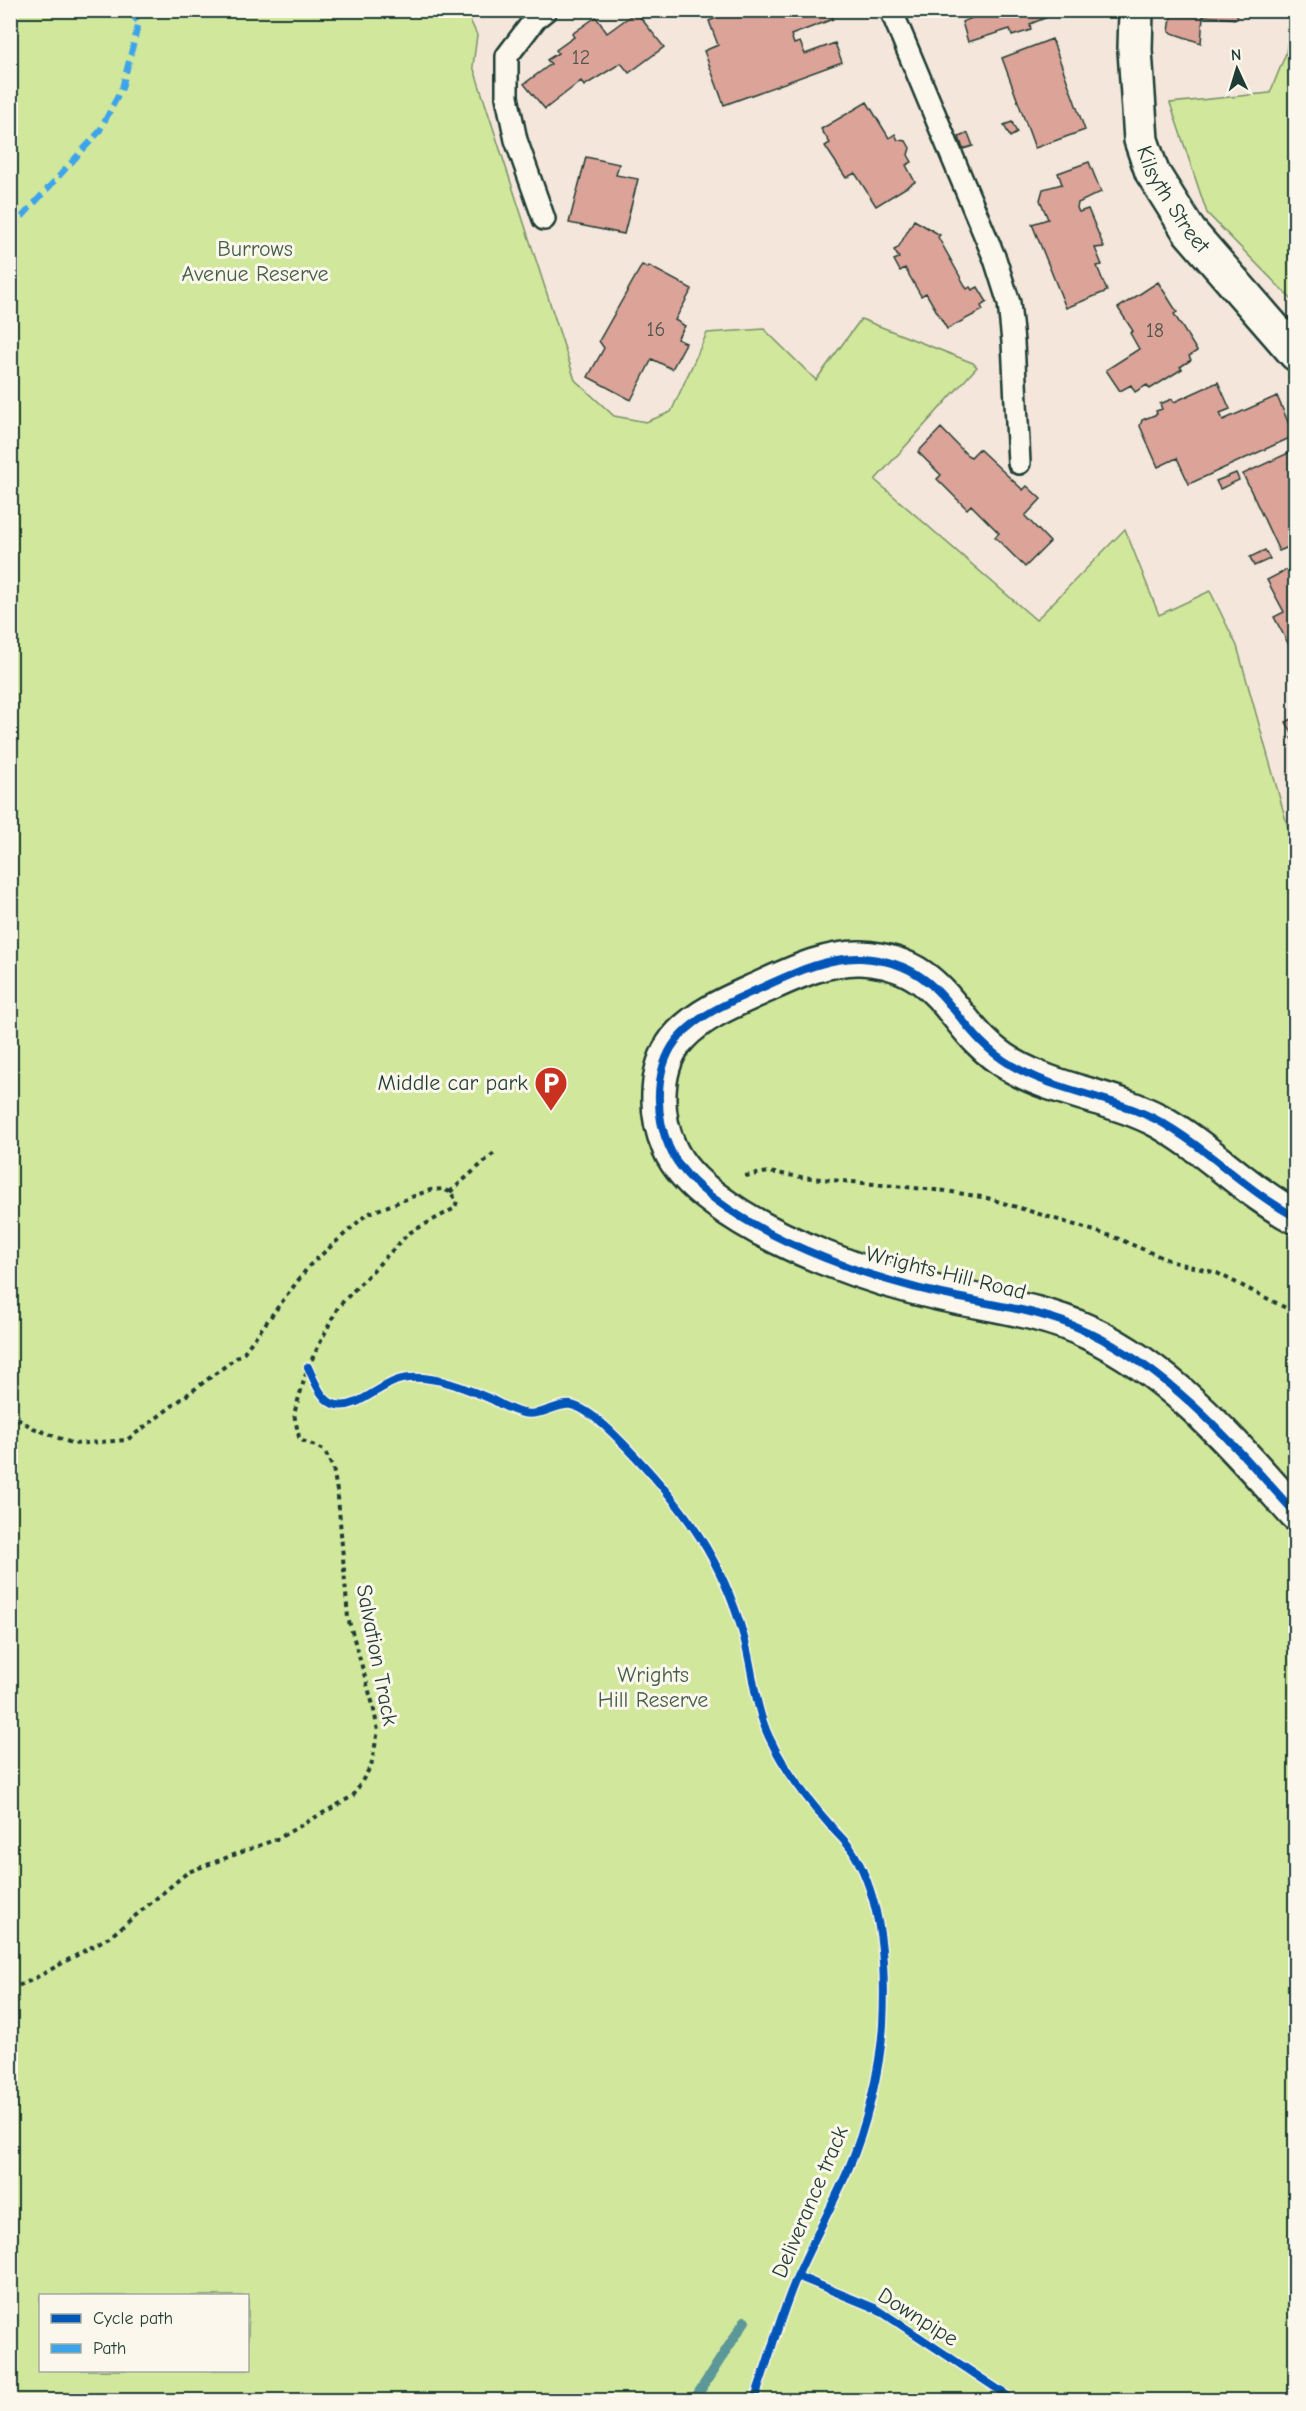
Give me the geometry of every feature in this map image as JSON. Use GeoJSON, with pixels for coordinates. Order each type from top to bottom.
{"type":"FeatureCollection","features":[{"type":"Feature","properties":{"kind":"street","name":"Kilsyth Street"},"geometry":{"type":"LineString","coordinates":[[1136,10],[1135,50],[1141,140],[1152,172],[1189,231],[1296,354]]}},
{"type":"Feature","properties":{"kind":"street","name":"Wrights Hill Road"},"geometry":{"type":"LineString","coordinates":[[1296,1217],[1254,1191],[1192,1142],[1155,1119],[1029,1075],[996,1056],[975,1036],[942,993],[916,973],[886,961],[859,958],[821,964],[792,974],[725,1005],[693,1024],[673,1044],[665,1060],[661,1077],[662,1126],[670,1149],[696,1183],[717,1202],[796,1245],[846,1266],[938,1293],[1024,1310],[1054,1319],[1085,1330],[1127,1352],[1164,1378],[1212,1423],[1296,1514]]}},
{"type":"Feature","properties":{"kind":"lane"},"geometry":{"type":"LineString","coordinates":[[544,219],[516,140],[507,98],[507,56],[536,18],[546,10]]}},
{"type":"Feature","properties":{"kind":"lane"},"geometry":{"type":"LineString","coordinates":[[891,10],[995,259],[1009,303],[1014,342],[1019,463]]}},
{"type":"Feature","properties":{"kind":"path"},"geometry":{"type":"LineString","coordinates":[[10,1413],[31,1427],[74,1444],[127,1440],[244,1353],[309,1266],[367,1214],[429,1190],[443,1189],[450,1192],[494,1153]]}},
{"type":"Feature","properties":{"kind":"path"},"geometry":{"type":"LineString","coordinates":[[696,1183],[769,1172],[934,1189],[987,1198],[1114,1238],[1173,1262],[1217,1273],[1290,1310],[1296,1319]]}},
{"type":"Feature","properties":{"kind":"path"},"geometry":{"type":"LineString","coordinates":[[308,1367],[312,1376]]}},
{"type":"Feature","properties":{"kind":"green space","name":"Wrights Hill Reserve"},"geometry":{"type":"Polygon","coordinates":[[[11,11],[466,11],[477,35],[473,66],[575,380],[614,416],[646,422],[671,412],[707,333],[764,329],[816,380],[861,319],[973,363],[977,367],[875,480],[1036,620],[1125,529],[1159,615],[1210,591],[1237,646],[1296,856],[1295,2400],[11,2400],[11,11]]]}},
{"type":"Feature","properties":{"kind":"green space"},"geometry":{"type":"Polygon","coordinates":[[[1292,11],[1296,11],[1295,303],[1207,213],[1170,103],[1270,93],[1286,53],[1292,11]]]}},
{"type":"Feature","properties":{"kind":"building"},"geometry":{"type":"Polygon","coordinates":[[[736,10],[833,10],[831,11],[833,19],[791,35],[794,44],[800,42],[805,54],[835,43],[842,62],[724,105],[704,51],[718,45],[709,21],[736,10]]]}},
{"type":"Feature","properties":{"kind":"building"},"geometry":{"type":"Polygon","coordinates":[[[991,10],[1065,10],[1030,24],[1031,30],[1012,36],[1010,29],[968,42],[962,22],[991,10]]]}},
{"type":"Feature","properties":{"kind":"building"},"geometry":{"type":"Polygon","coordinates":[[[1172,10],[1238,10],[1237,19],[1203,16],[1201,43],[1169,32],[1172,10]]]}},
{"type":"Feature","properties":{"kind":"building"},"geometry":{"type":"Polygon","coordinates":[[[636,12],[664,47],[629,73],[621,63],[584,86],[581,81],[545,109],[524,84],[551,64],[547,60],[558,53],[556,50],[574,37],[572,34],[596,17],[607,33],[636,12]]]}},
{"type":"Feature","properties":{"kind":"building"},"geometry":{"type":"Polygon","coordinates":[[[1052,39],[1085,130],[1035,148],[1002,58],[1052,39]]]}},
{"type":"Feature","properties":{"kind":"building"},"geometry":{"type":"Polygon","coordinates":[[[867,102],[889,138],[895,134],[898,140],[906,141],[910,148],[908,155],[912,162],[906,165],[915,182],[876,206],[855,173],[846,178],[825,146],[830,143],[821,129],[867,102]]]}},
{"type":"Feature","properties":{"kind":"building"},"geometry":{"type":"Polygon","coordinates":[[[1012,122],[1017,133],[1010,137],[1004,125],[1012,122]]]}},
{"type":"Feature","properties":{"kind":"building"},"geometry":{"type":"Polygon","coordinates":[[[968,133],[973,146],[963,149],[959,137],[968,133]]]}},
{"type":"Feature","properties":{"kind":"building"},"geometry":{"type":"Polygon","coordinates":[[[586,157],[619,164],[616,175],[638,179],[624,234],[569,223],[586,157]]]}},
{"type":"Feature","properties":{"kind":"building"},"geometry":{"type":"Polygon","coordinates":[[[1089,162],[1101,192],[1078,203],[1077,208],[1079,212],[1088,209],[1104,247],[1095,248],[1102,265],[1097,266],[1107,291],[1066,308],[1032,224],[1048,219],[1040,200],[1043,189],[1062,184],[1058,173],[1089,162]]]}},
{"type":"Feature","properties":{"kind":"building"},"geometry":{"type":"Polygon","coordinates":[[[914,220],[940,235],[938,237],[967,289],[970,287],[972,290],[978,287],[987,302],[981,306],[983,310],[947,329],[926,293],[921,296],[905,268],[900,271],[894,260],[899,258],[894,250],[898,248],[914,220]]]}},
{"type":"Feature","properties":{"kind":"building"},"geometry":{"type":"Polygon","coordinates":[[[642,265],[648,268],[649,266],[692,289],[675,320],[685,326],[677,339],[686,343],[672,369],[652,359],[631,400],[588,377],[604,348],[599,341],[642,265]]]}},
{"type":"Feature","properties":{"kind":"building"},"geometry":{"type":"Polygon","coordinates":[[[1158,282],[1177,312],[1174,314],[1197,351],[1189,356],[1191,360],[1180,367],[1182,369],[1150,389],[1147,385],[1135,392],[1131,385],[1120,391],[1106,370],[1139,349],[1130,333],[1133,331],[1118,308],[1158,282]]]}},
{"type":"Feature","properties":{"kind":"building"},"geometry":{"type":"Polygon","coordinates":[[[1218,382],[1230,409],[1220,413],[1223,420],[1277,396],[1294,436],[1189,484],[1177,458],[1158,467],[1140,426],[1142,420],[1157,414],[1156,411],[1162,409],[1160,404],[1172,399],[1174,402],[1218,382]]]}},
{"type":"Feature","properties":{"kind":"building"},"geometry":{"type":"Polygon","coordinates":[[[941,428],[967,455],[971,457],[979,449],[1023,490],[1027,486],[1041,499],[1025,516],[1050,542],[1025,567],[995,537],[999,533],[971,505],[967,509],[937,479],[941,475],[918,452],[941,428]]]}},
{"type":"Feature","properties":{"kind":"building"},"geometry":{"type":"Polygon","coordinates":[[[1295,450],[1296,544],[1279,551],[1243,474],[1295,450]]]}},
{"type":"Feature","properties":{"kind":"building"},"geometry":{"type":"Polygon","coordinates":[[[1236,473],[1239,480],[1220,489],[1216,481],[1236,473]]]}},
{"type":"Feature","properties":{"kind":"building"},"geometry":{"type":"Polygon","coordinates":[[[1265,550],[1270,559],[1254,566],[1250,557],[1265,550]]]}},
{"type":"Feature","properties":{"kind":"building"},"geometry":{"type":"Polygon","coordinates":[[[1296,565],[1296,658],[1274,617],[1284,612],[1267,580],[1296,565]]]}},
{"type":"Feature","properties":{"kind":"building"},"geometry":{"type":"Polygon","coordinates":[[[1296,717],[1296,746],[1291,738],[1294,736],[1286,722],[1296,717]]]}},
{"type":"Feature","properties":{"kind":"waterway"},"geometry":{"type":"LineString","coordinates":[[694,2400],[745,2321]]}},
{"type":"Feature","properties":{"kind":"marked path"},"geometry":{"type":"LineString","coordinates":[[10,230],[99,132],[122,88],[139,22],[126,10]]}},
{"type":"Feature","properties":{"kind":"cycle path"},"geometry":{"type":"LineString","coordinates":[[1296,1217],[1260,1195],[1194,1144],[1159,1121],[1123,1106],[1047,1082],[1011,1065],[990,1050],[973,1033],[931,984],[913,972],[890,963],[861,958],[823,963],[787,976],[731,1002],[709,1013],[681,1035],[672,1046],[661,1074],[659,1104],[664,1134],[669,1147],[678,1162],[702,1189],[739,1216],[795,1245],[855,1269],[942,1294],[1053,1318],[1119,1348],[1175,1389],[1201,1412],[1296,1514]]}},
{"type":"Feature","properties":{"kind":"cycle path","name":"Deliverance track"},"geometry":{"type":"LineString","coordinates":[[308,1367],[323,1396],[337,1405],[354,1403],[399,1380],[419,1378],[461,1387],[523,1413],[530,1414],[571,1405],[587,1412],[604,1425],[652,1474],[685,1516],[713,1559],[743,1634],[760,1712],[769,1737],[796,1783],[851,1848],[863,1871],[871,1892],[883,1958],[883,2025],[875,2080],[855,2154],[796,2279],[754,2400]]}},
{"type":"Feature","properties":{"kind":"cycle path","name":"Deliverance track"},"geometry":{"type":"LineString","coordinates":[[797,2276],[877,2309],[1014,2400]]}},
{"type":"Feature","properties":{"kind":"place","name":"Middle car park"},"geometry":{"type":"Point","coordinates":[551,1112]}},
{"type":"Feature","properties":{"kind":"park label","name":"Burrows Avenue Reserve"},"geometry":{"type":"Point","coordinates":[255,262]}}]}
